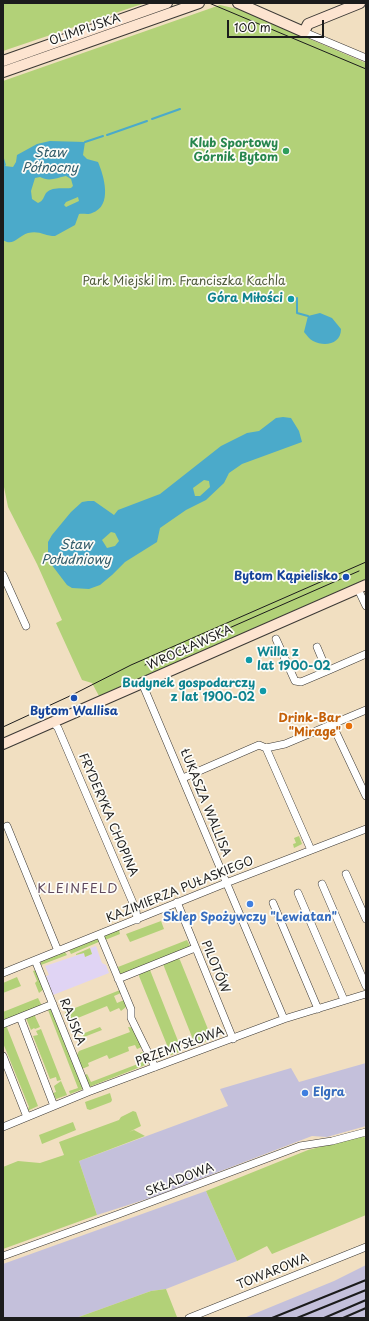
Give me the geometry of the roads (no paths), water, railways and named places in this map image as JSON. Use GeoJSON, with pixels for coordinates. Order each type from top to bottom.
{"type":"FeatureCollection","features":[{"type":"Feature","properties":{"kind":"street","name":"OLIMPIJSKA"},"geometry":{"type":"LineString","coordinates":[[3,61],[167,3]]}},
{"type":"Feature","properties":{"kind":"street","name":"OLIMPIJSKA"},"geometry":{"type":"LineString","coordinates":[[3,72],[199,3]]}},
{"type":"Feature","properties":{"kind":"street"},"geometry":{"type":"LineString","coordinates":[[238,3],[366,58]]}},
{"type":"Feature","properties":{"kind":"street"},"geometry":{"type":"LineString","coordinates":[[304,32],[308,24],[360,3]]}},
{"type":"Feature","properties":{"kind":"street"},"geometry":{"type":"LineString","coordinates":[[3,575],[26,626]]}},
{"type":"Feature","properties":{"kind":"street"},"geometry":{"type":"LineString","coordinates":[[362,587],[366,606]]}},
{"type":"Feature","properties":{"kind":"street","name":"WROCŁAWSKA"},"geometry":{"type":"LineString","coordinates":[[3,744],[362,587]]}},
{"type":"Feature","properties":{"kind":"street"},"geometry":{"type":"LineString","coordinates":[[276,639],[295,681],[301,682],[366,654]]}},
{"type":"Feature","properties":{"kind":"street"},"geometry":{"type":"LineString","coordinates":[[317,647],[328,671]]}},
{"type":"Feature","properties":{"kind":"street","name":"ŁUKASZA WALLISA"},"geometry":{"type":"LineString","coordinates":[[142,683],[284,1019]]}},
{"type":"Feature","properties":{"kind":"street"},"geometry":{"type":"LineString","coordinates":[[183,778],[259,745],[266,748],[285,744],[366,710]]}},
{"type":"Feature","properties":{"kind":"street","name":"FRYDERYKA CHOPINA"},"geometry":{"type":"LineString","coordinates":[[53,722],[58,728],[136,910],[137,920]]}},
{"type":"Feature","properties":{"kind":"street"},"geometry":{"type":"LineString","coordinates":[[332,724],[366,796]]}},
{"type":"Feature","properties":{"kind":"street"},"geometry":{"type":"LineString","coordinates":[[266,748],[311,850]]}},
{"type":"Feature","properties":{"kind":"street"},"geometry":{"type":"LineString","coordinates":[[7,826],[58,951]]}},
{"type":"Feature","properties":{"kind":"street","name":"KAZIMIERZA PUŁASKIEGO"},"geometry":{"type":"LineString","coordinates":[[3,973],[137,920],[177,902],[366,829]]}},
{"type":"Feature","properties":{"kind":"street"},"geometry":{"type":"LineString","coordinates":[[346,874],[366,919]]}},
{"type":"Feature","properties":{"kind":"street"},"geometry":{"type":"LineString","coordinates":[[322,884],[366,986]]}},
{"type":"Feature","properties":{"kind":"street"},"geometry":{"type":"LineString","coordinates":[[298,893],[344,1000]]}},
{"type":"Feature","properties":{"kind":"street","name":"PILOTÓW"},"geometry":{"type":"LineString","coordinates":[[177,902],[232,1039]]}},
{"type":"Feature","properties":{"kind":"street"},"geometry":{"type":"LineString","coordinates":[[273,903],[318,1009]]}},
{"type":"Feature","properties":{"kind":"street"},"geometry":{"type":"LineString","coordinates":[[100,935],[130,1009],[131,1018],[155,1067]]}},
{"type":"Feature","properties":{"kind":"street"},"geometry":{"type":"LineString","coordinates":[[118,979],[195,948]]}},
{"type":"Feature","properties":{"kind":"street","name":"RAJSKA"},"geometry":{"type":"LineString","coordinates":[[35,960],[88,1092]]}},
{"type":"Feature","properties":{"kind":"street","name":"PRZEMYSŁOWA"},"geometry":{"type":"LineString","coordinates":[[4,1124],[27,1117],[88,1092],[284,1019],[366,994]]}},
{"type":"Feature","properties":{"kind":"street"},"geometry":{"type":"LineString","coordinates":[[3,1024],[53,1004]]}},
{"type":"Feature","properties":{"kind":"street"},"geometry":{"type":"LineString","coordinates":[[20,1017],[54,1106]]}},
{"type":"Feature","properties":{"kind":"street"},"geometry":{"type":"LineString","coordinates":[[3,1056],[27,1117]]}},
{"type":"Feature","properties":{"kind":"street","name":"SKŁADOWA"},"geometry":{"type":"LineString","coordinates":[[3,1256],[126,1212],[300,1146],[332,1141],[366,1132]]}},
{"type":"Feature","properties":{"kind":"street","name":"TOWAROWA"},"geometry":{"type":"LineString","coordinates":[[189,1318],[366,1247]]}},
{"type":"Feature","properties":{"kind":"water","name":"Staw Północny"},"geometry":{"type":"Polygon","coordinates":[[[50,141],[85,142],[83,155],[87,159],[98,162],[103,175],[105,197],[103,204],[99,209],[90,214],[79,214],[75,225],[55,236],[32,232],[24,234],[13,242],[7,242],[3,240],[3,155],[5,166],[13,167],[16,162],[17,155],[37,144],[50,141]],[[66,176],[56,179],[40,177],[35,178],[31,191],[32,199],[38,203],[51,189],[71,188],[73,186],[71,179],[66,176]],[[78,197],[66,202],[64,205],[66,207],[79,201],[78,197]]]}},
{"type":"Feature","properties":{"kind":"water"},"geometry":{"type":"Polygon","coordinates":[[[320,313],[332,318],[341,329],[338,338],[332,343],[318,343],[309,338],[304,332],[308,316],[320,313]]]}},
{"type":"Feature","properties":{"kind":"water","name":"Staw Południowy"},"geometry":{"type":"Polygon","coordinates":[[[276,418],[291,418],[299,431],[302,442],[242,464],[229,473],[224,483],[206,500],[186,510],[160,528],[157,542],[125,562],[100,585],[89,589],[72,588],[67,585],[48,560],[48,542],[52,535],[71,512],[82,502],[94,501],[114,515],[118,510],[160,494],[221,446],[247,433],[259,431],[276,418]],[[204,480],[193,488],[195,496],[200,496],[210,487],[209,481],[204,480]],[[111,532],[102,540],[107,548],[115,546],[119,541],[115,533],[111,532]]]}},
{"type":"Feature","properties":{"kind":"waterway"},"geometry":{"type":"LineString","coordinates":[[152,119],[180,109]]}},
{"type":"Feature","properties":{"kind":"waterway"},"geometry":{"type":"LineString","coordinates":[[107,135],[147,121]]}},
{"type":"Feature","properties":{"kind":"waterway"},"geometry":{"type":"LineString","coordinates":[[85,142],[103,136]]}},
{"type":"Feature","properties":{"kind":"waterway"},"geometry":{"type":"LineString","coordinates":[[297,298],[297,313],[308,316]]}},
{"type":"Feature","properties":{"kind":"tram line"},"geometry":{"type":"LineString","coordinates":[[209,3],[366,69]]}},
{"type":"Feature","properties":{"kind":"tram line"},"geometry":{"type":"LineString","coordinates":[[3,727],[72,695],[131,665],[366,562]]}},
{"type":"Feature","properties":{"kind":"tram line"},"geometry":{"type":"LineString","coordinates":[[145,665],[359,571]]}},
{"type":"Feature","properties":{"kind":"railway"},"geometry":{"type":"LineString","coordinates":[[272,1318],[366,1280]]}},
{"type":"Feature","properties":{"kind":"railway"},"geometry":{"type":"LineString","coordinates":[[297,1318],[366,1290]]}},
{"type":"Feature","properties":{"kind":"railway"},"geometry":{"type":"LineString","coordinates":[[324,1318],[366,1300]]}},
{"type":"Feature","properties":{"kind":"railway"},"geometry":{"type":"LineString","coordinates":[[343,1318],[366,1308]]}},
{"type":"Feature","properties":{"kind":"place","name":"Klub Sportowy Górnik Bytom"},"geometry":{"type":"Point","coordinates":[286,151]}},
{"type":"Feature","properties":{"kind":"place","name":"Góra Miłości"},"geometry":{"type":"Point","coordinates":[291,299]}},
{"type":"Feature","properties":{"kind":"place","name":"Bytom Kąpielisko"},"geometry":{"type":"Point","coordinates":[346,577]}},
{"type":"Feature","properties":{"kind":"place","name":"Willa z lat 1900-02"},"geometry":{"type":"Point","coordinates":[249,660]}},
{"type":"Feature","properties":{"kind":"place","name":"Budynek gospodarczy z lat 1900-02"},"geometry":{"type":"Point","coordinates":[263,691]}},
{"type":"Feature","properties":{"kind":"place","name":"Bytom Wallisa"},"geometry":{"type":"Point","coordinates":[74,698]}},
{"type":"Feature","properties":{"kind":"place","name":"Drink-Bar \"Mirage\""},"geometry":{"type":"Point","coordinates":[349,726]}},
{"type":"Feature","properties":{"kind":"place","name":"Sklep Spożywczy \"Lewiatan\""},"geometry":{"type":"Point","coordinates":[250,904]}},
{"type":"Feature","properties":{"kind":"place","name":"Elgra"},"geometry":{"type":"Point","coordinates":[305,1093]}},
{"type":"Feature","properties":{"kind":"district","name":"KLEINFELD"},"geometry":{"type":"Point","coordinates":[78,889]}},
{"type":"Feature","properties":{"kind":"park label","name":"Park Miejski im. Franciszka Kachla"},"geometry":{"type":"Point","coordinates":[184,282]}}]}
